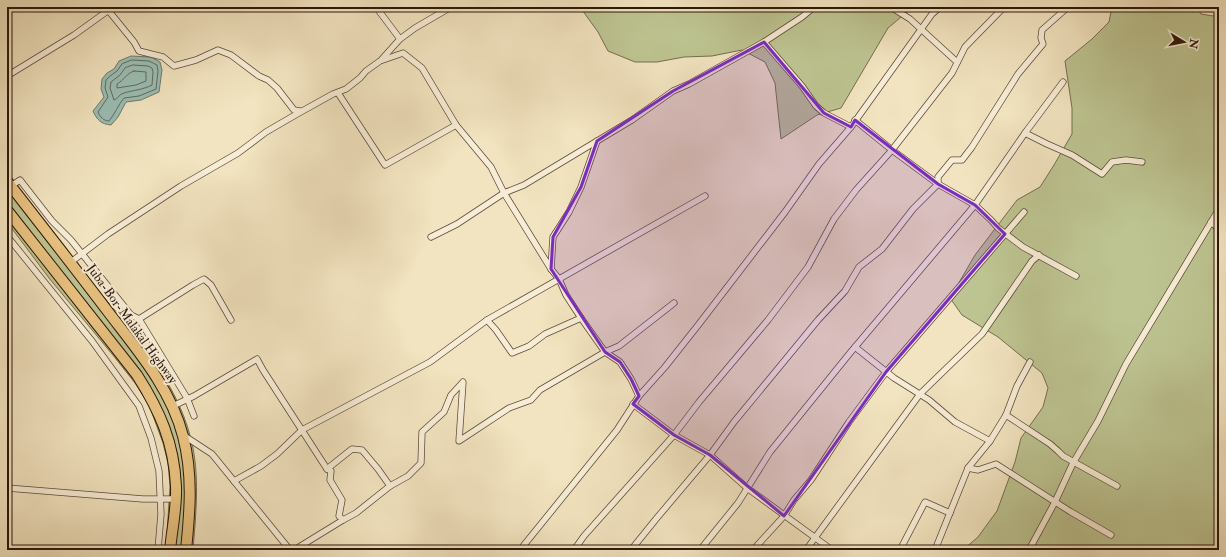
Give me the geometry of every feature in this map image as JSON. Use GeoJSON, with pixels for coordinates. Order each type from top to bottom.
{"type":"FeatureCollection","features":[{"type":"Feature","properties":{"kind":"highway","name":"Juba-Bor-Malakal Highway"},"geometry":{"type":"LineString","coordinates":[[9,183],[148,364],[173,406],[183,434],[190,475],[191,504],[186,550]]}},
{"type":"Feature","properties":{"kind":"highway","name":"Juba-Bor-Malakal Highway"},"geometry":{"type":"LineString","coordinates":[[7,210],[137,375],[149,394],[163,422],[169,440],[176,487],[170,550]]}},
{"type":"Feature","properties":{"kind":"street"},"geometry":{"type":"LineString","coordinates":[[376,7],[400,39]]}},
{"type":"Feature","properties":{"kind":"street"},"geometry":{"type":"LineString","coordinates":[[380,61],[400,39],[415,28],[452,7]]}},
{"type":"Feature","properties":{"kind":"street"},"geometry":{"type":"LineString","coordinates":[[431,237],[458,224],[504,193],[524,185],[632,120],[673,91],[689,84],[764,42],[802,17],[814,7]]}},
{"type":"Feature","properties":{"kind":"street"},"geometry":{"type":"LineString","coordinates":[[891,7],[910,19],[957,62]]}},
{"type":"Feature","properties":{"kind":"street"},"geometry":{"type":"LineString","coordinates":[[520,550],[617,430],[639,396],[665,367],[699,324],[785,212],[819,164],[851,127],[932,14],[940,7]]}},
{"type":"Feature","properties":{"kind":"street"},"geometry":{"type":"LineString","coordinates":[[574,550],[584,536],[674,435],[699,402],[768,320],[808,267],[834,219],[856,190],[892,150],[952,73],[965,47],[1004,7]]}},
{"type":"Feature","properties":{"kind":"street"},"geometry":{"type":"LineString","coordinates":[[631,550],[710,455],[744,410],[818,320],[845,290],[859,267],[882,249],[913,209],[938,184],[938,177],[952,160],[962,160],[972,147],[1018,74],[1043,44],[1041,38],[1042,30],[1068,7]]}},
{"type":"Feature","properties":{"kind":"street"},"geometry":{"type":"LineString","coordinates":[[7,76],[74,35],[110,9],[139,51],[163,57],[174,66],[196,60],[218,50],[231,55],[259,76],[268,80],[277,88],[294,110],[300,111]]}},
{"type":"Feature","properties":{"kind":"street"},"geometry":{"type":"LineString","coordinates":[[764,42],[802,86],[816,106],[851,127]]}},
{"type":"Feature","properties":{"kind":"street"},"geometry":{"type":"LineString","coordinates":[[71,262],[153,204],[238,153],[266,132],[296,114],[346,90],[360,78],[366,70],[380,61],[404,53],[422,68],[456,125],[491,167],[504,193],[551,269],[559,279],[566,295],[605,352],[620,362],[631,379],[639,396]]}},
{"type":"Feature","properties":{"kind":"street"},"geometry":{"type":"LineString","coordinates":[[700,550],[738,503],[770,452],[855,347],[975,205],[1025,133],[1063,82]]}},
{"type":"Feature","properties":{"kind":"street"},"geometry":{"type":"LineString","coordinates":[[338,93],[385,165],[456,125]]}},
{"type":"Feature","properties":{"kind":"street"},"geometry":{"type":"LineString","coordinates":[[855,120],[938,184],[975,205],[998,228],[1023,247],[1076,276]]}},
{"type":"Feature","properties":{"kind":"street"},"geometry":{"type":"LineString","coordinates":[[1025,133],[1072,155],[1102,174],[1112,162],[1126,160],[1142,162]]}},
{"type":"Feature","properties":{"kind":"street"},"geometry":{"type":"LineString","coordinates":[[551,269],[554,237],[569,212],[581,187],[597,141]]}},
{"type":"Feature","properties":{"kind":"street"},"geometry":{"type":"LineString","coordinates":[[9,183],[20,180],[52,221],[82,253],[131,315],[139,319],[187,398],[194,416]]}},
{"type":"Feature","properties":{"kind":"street"},"geometry":{"type":"LineString","coordinates":[[234,481],[261,466],[277,454],[302,430],[430,362],[487,320],[705,196]]}},
{"type":"Feature","properties":{"kind":"street"},"geometry":{"type":"LineString","coordinates":[[1029,550],[1055,502],[1073,462],[1098,421],[1126,364],[1219,208]]}},
{"type":"Feature","properties":{"kind":"street"},"geometry":{"type":"LineString","coordinates":[[753,550],[784,516],[794,500],[811,480],[849,422],[886,372],[1024,212]]}},
{"type":"Feature","properties":{"kind":"street"},"geometry":{"type":"LineString","coordinates":[[1211,222],[1219,229]]}},
{"type":"Feature","properties":{"kind":"street"},"geometry":{"type":"LineString","coordinates":[[7,236],[92,341],[139,406],[151,438],[159,471],[160,530],[158,550]]}},
{"type":"Feature","properties":{"kind":"street"},"geometry":{"type":"LineString","coordinates":[[806,550],[920,394],[982,334],[1032,261],[1039,255]]}},
{"type":"Feature","properties":{"kind":"street"},"geometry":{"type":"LineString","coordinates":[[139,319],[204,279],[212,284],[231,320]]}},
{"type":"Feature","properties":{"kind":"street"},"geometry":{"type":"LineString","coordinates":[[297,550],[299,547],[356,513],[390,486],[408,476],[421,463],[422,432],[444,412],[451,395],[463,382],[459,441],[509,408],[531,400],[540,390],[605,352],[619,346],[674,303]]}},
{"type":"Feature","properties":{"kind":"street"},"geometry":{"type":"LineString","coordinates":[[487,320],[512,353],[529,346],[545,334],[581,318]]}},
{"type":"Feature","properties":{"kind":"street"},"geometry":{"type":"LineString","coordinates":[[855,347],[894,378],[929,400],[955,422],[990,441]]}},
{"type":"Feature","properties":{"kind":"street"},"geometry":{"type":"LineString","coordinates":[[173,406],[194,396],[257,359],[313,448],[327,468],[332,471],[330,480],[342,500],[339,516],[343,520]]}},
{"type":"Feature","properties":{"kind":"street"},"geometry":{"type":"LineString","coordinates":[[934,550],[968,468],[990,441],[1006,415],[1017,386],[1030,362]]}},
{"type":"Feature","properties":{"kind":"street"},"geometry":{"type":"LineString","coordinates":[[633,404],[674,435],[710,455],[747,488],[832,550]]}},
{"type":"Feature","properties":{"kind":"street"},"geometry":{"type":"LineString","coordinates":[[1006,415],[1050,444],[1063,456],[1117,486]]}},
{"type":"Feature","properties":{"kind":"street"},"geometry":{"type":"LineString","coordinates":[[183,434],[212,454],[290,550]]}},
{"type":"Feature","properties":{"kind":"street"},"geometry":{"type":"LineString","coordinates":[[327,468],[352,449],[362,450],[390,486]]}},
{"type":"Feature","properties":{"kind":"street"},"geometry":{"type":"LineString","coordinates":[[968,468],[978,470],[996,464],[1055,502],[1112,535]]}},
{"type":"Feature","properties":{"kind":"street"},"geometry":{"type":"LineString","coordinates":[[7,488],[143,499],[175,499]]}},
{"type":"Feature","properties":{"kind":"street"},"geometry":{"type":"LineString","coordinates":[[900,550],[925,502],[950,513]]}},
{"type":"Feature","properties":{"kind":"highlighted area"},"geometry":{"type":"Polygon","coordinates":[[[764,42],[824,113],[851,127],[855,120],[938,184],[975,205],[1005,234],[886,372],[784,516],[710,455],[674,435],[633,404],[639,396],[631,379],[620,362],[605,352],[551,269],[553,237],[581,187],[597,141],[673,91],[764,42]]]}},
{"type":"Feature","properties":{"kind":"green space"},"geometry":{"type":"Polygon","coordinates":[[[580,7],[913,7],[888,28],[841,108],[817,115],[781,139],[775,83],[765,62],[742,50],[712,56],[684,57],[657,62],[635,62],[608,51],[598,32],[580,7]]]}},
{"type":"Feature","properties":{"kind":"green space"},"geometry":{"type":"Polygon","coordinates":[[[1112,7],[1196,7],[1201,14],[1213,16],[1219,11],[1219,550],[963,550],[978,537],[997,511],[1015,462],[1021,438],[1043,407],[1048,388],[1042,373],[998,337],[962,315],[950,298],[975,255],[1017,200],[1040,187],[1072,134],[1072,108],[1065,61],[1092,39],[1109,22],[1112,7]]]}},
{"type":"Feature","properties":{"kind":"green space"},"geometry":{"type":"Polygon","coordinates":[[[7,175],[137,337],[151,356],[175,396],[191,439],[196,466],[193,550],[166,550],[170,486],[168,463],[163,443],[149,405],[135,383],[49,278],[7,222],[7,175]]]}},
{"type":"Feature","properties":{"kind":"water"},"geometry":{"type":"Polygon","coordinates":[[[131,56],[151,57],[160,62],[162,70],[159,92],[141,100],[126,102],[118,117],[111,125],[102,123],[93,111],[104,97],[101,89],[102,79],[107,73],[114,69],[119,61],[131,56]]]}}]}
